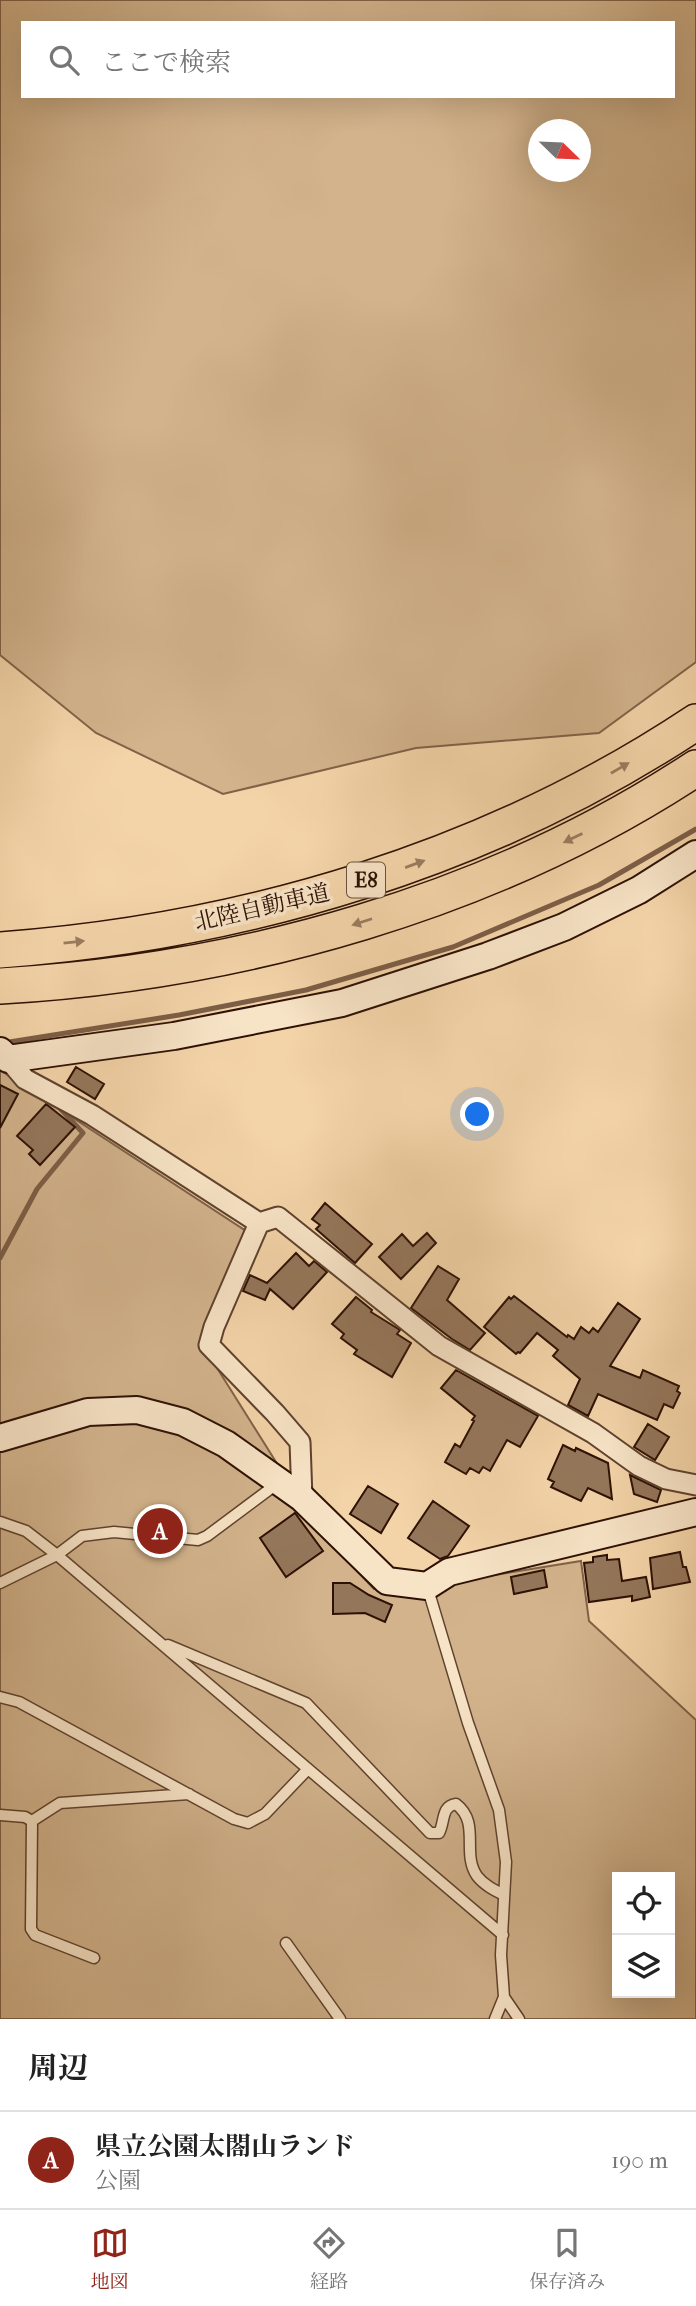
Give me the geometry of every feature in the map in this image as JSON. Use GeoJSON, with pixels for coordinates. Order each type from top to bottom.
{"type":"FeatureCollection","features":[{"type":"Feature","properties":{"kind":"highway","name":"北陸自動車道"},"geometry":{"type":"LineString","coordinates":[[3,950],[143,932],[252,912],[335,890],[419,863],[504,828],[589,786],[696,722]]}},
{"type":"Feature","properties":{"kind":"highway","name":"北陸自動車道"},"geometry":{"type":"LineString","coordinates":[[6,985],[158,969],[245,953],[338,929],[431,900],[523,862],[611,819],[696,768]]}},
{"type":"Feature","properties":{"kind":"street"},"geometry":{"type":"LineString","coordinates":[[4,1055],[174,1036],[342,1003],[488,956],[564,927],[639,890],[696,854]]}},
{"type":"Feature","properties":{"kind":"street"},"geometry":{"type":"LineString","coordinates":[[4,1055],[25,1079],[92,1115],[259,1223]]}},
{"type":"Feature","properties":{"kind":"street"},"geometry":{"type":"LineString","coordinates":[[302,1498],[300,1442],[209,1345],[214,1327],[259,1223],[278,1217],[439,1346],[593,1433],[639,1466],[666,1479],[696,1485]]}},
{"type":"Feature","properties":{"kind":"street"},"geometry":{"type":"LineString","coordinates":[[0,1438],[88,1412],[137,1410],[183,1422],[226,1444],[302,1498],[387,1581],[427,1586],[449,1572],[696,1511]]}},
{"type":"Feature","properties":{"kind":"lane"},"geometry":{"type":"LineString","coordinates":[[0,1583],[57,1555],[82,1536],[114,1532],[198,1540],[279,1483]]}},
{"type":"Feature","properties":{"kind":"lane"},"geometry":{"type":"LineString","coordinates":[[0,1522],[26,1531],[57,1555],[503,1935]]}},
{"type":"Feature","properties":{"kind":"lane"},"geometry":{"type":"LineString","coordinates":[[427,1586],[468,1723],[499,1810],[506,1862],[504,1997],[495,2019]]}},
{"type":"Feature","properties":{"kind":"lane"},"geometry":{"type":"LineString","coordinates":[[158,1641],[306,1703],[430,1833],[439,1833],[445,1810],[456,1804],[469,1817],[472,1867],[485,1884],[504,1895]]}},
{"type":"Feature","properties":{"kind":"lane"},"geometry":{"type":"LineString","coordinates":[[0,1697],[19,1702],[234,1819],[248,1823],[265,1814],[308,1769]]}},
{"type":"Feature","properties":{"kind":"lane"},"geometry":{"type":"LineString","coordinates":[[32,1821],[60,1803],[189,1794]]}},
{"type":"Feature","properties":{"kind":"lane"},"geometry":{"type":"LineString","coordinates":[[0,1815],[25,1817],[32,1821]]}},
{"type":"Feature","properties":{"kind":"lane"},"geometry":{"type":"LineString","coordinates":[[32,1821],[31,1929],[35,1935],[94,1958]]}},
{"type":"Feature","properties":{"kind":"lane"},"geometry":{"type":"LineString","coordinates":[[286,1943],[340,2019]]}},
{"type":"Feature","properties":{"kind":"lane"},"geometry":{"type":"LineString","coordinates":[[504,1997],[519,2019]]}},
{"type":"Feature","properties":{"kind":"shaded area"},"geometry":{"type":"Polygon","coordinates":[[[0,0],[696,0],[696,662],[599,733],[416,748],[223,794],[96,733],[0,655],[0,0]]]}},
{"type":"Feature","properties":{"kind":"shaded area"},"geometry":{"type":"Polygon","coordinates":[[[0,1067],[6,1074],[249,1233],[202,1344],[288,1481],[291,1501],[374,1589],[427,1586],[581,1561],[589,1621],[696,1720],[696,2019],[0,2019],[0,1067]]]}},
{"type":"Feature","properties":{"kind":"building"},"geometry":{"type":"Polygon","coordinates":[[[76,1067],[104,1084],[95,1099],[67,1082],[76,1067]]]}},
{"type":"Feature","properties":{"kind":"building"},"geometry":{"type":"Polygon","coordinates":[[[0,1085],[18,1094],[0,1128],[0,1085]]]}},
{"type":"Feature","properties":{"kind":"building"},"geometry":{"type":"Polygon","coordinates":[[[46,1104],[75,1127],[40,1165],[29,1154],[33,1150],[17,1136],[46,1104]]]}},
{"type":"Feature","properties":{"kind":"building"},"geometry":{"type":"Polygon","coordinates":[[[325,1203],[372,1244],[355,1263],[316,1229],[320,1225],[312,1219],[325,1203]]]}},
{"type":"Feature","properties":{"kind":"building"},"geometry":{"type":"Polygon","coordinates":[[[427,1233],[436,1243],[401,1279],[379,1257],[402,1234],[413,1246],[427,1233]]]}},
{"type":"Feature","properties":{"kind":"building"},"geometry":{"type":"Polygon","coordinates":[[[296,1253],[309,1266],[314,1261],[327,1272],[293,1309],[270,1289],[265,1300],[243,1291],[250,1275],[267,1283],[296,1253]]]}},
{"type":"Feature","properties":{"kind":"building"},"geometry":{"type":"Polygon","coordinates":[[[438,1266],[459,1279],[447,1300],[485,1333],[470,1350],[411,1308],[438,1266]]]}},
{"type":"Feature","properties":{"kind":"building"},"geometry":{"type":"Polygon","coordinates":[[[514,1296],[567,1337],[568,1335],[574,1339],[581,1327],[589,1333],[593,1328],[598,1332],[618,1303],[640,1319],[610,1366],[640,1378],[643,1370],[679,1386],[677,1391],[680,1393],[673,1408],[664,1404],[657,1420],[598,1394],[588,1416],[568,1405],[580,1379],[553,1356],[558,1350],[537,1333],[520,1353],[516,1354],[484,1327],[509,1297],[511,1299],[514,1296]]]}},
{"type":"Feature","properties":{"kind":"building"},"geometry":{"type":"Polygon","coordinates":[[[356,1297],[372,1310],[371,1312],[400,1330],[397,1334],[411,1343],[392,1377],[354,1354],[357,1350],[341,1338],[344,1334],[332,1324],[356,1297]]]}},
{"type":"Feature","properties":{"kind":"building"},"geometry":{"type":"Polygon","coordinates":[[[456,1370],[538,1416],[520,1447],[507,1440],[490,1471],[483,1467],[479,1473],[470,1468],[466,1474],[445,1462],[455,1444],[460,1447],[475,1416],[441,1388],[456,1370]]]}},
{"type":"Feature","properties":{"kind":"building"},"geometry":{"type":"Polygon","coordinates":[[[648,1424],[669,1437],[655,1460],[634,1447],[648,1424]]]}},
{"type":"Feature","properties":{"kind":"building"},"geometry":{"type":"Polygon","coordinates":[[[563,1445],[608,1463],[612,1499],[588,1488],[581,1501],[551,1487],[554,1482],[548,1479],[563,1445]]]}},
{"type":"Feature","properties":{"kind":"building"},"geometry":{"type":"Polygon","coordinates":[[[630,1475],[661,1490],[657,1502],[634,1494],[630,1475]]]}},
{"type":"Feature","properties":{"kind":"building"},"geometry":{"type":"Polygon","coordinates":[[[368,1486],[398,1504],[381,1533],[350,1514],[368,1486]]]}},
{"type":"Feature","properties":{"kind":"building"},"geometry":{"type":"Polygon","coordinates":[[[433,1501],[469,1526],[448,1556],[440,1559],[408,1538],[433,1501]]]}},
{"type":"Feature","properties":{"kind":"building"},"geometry":{"type":"Polygon","coordinates":[[[295,1513],[323,1551],[286,1577],[260,1538],[295,1513]]]}},
{"type":"Feature","properties":{"kind":"building"},"geometry":{"type":"Polygon","coordinates":[[[680,1552],[690,1582],[653,1589],[650,1558],[680,1552]]]}},
{"type":"Feature","properties":{"kind":"building"},"geometry":{"type":"Polygon","coordinates":[[[607,1555],[607,1560],[619,1559],[622,1581],[646,1577],[650,1597],[632,1601],[632,1596],[589,1602],[584,1563],[593,1562],[593,1557],[607,1555]]]}},
{"type":"Feature","properties":{"kind":"building"},"geometry":{"type":"Polygon","coordinates":[[[544,1570],[547,1587],[514,1594],[511,1577],[544,1570]]]}},
{"type":"Feature","properties":{"kind":"building"},"geometry":{"type":"Polygon","coordinates":[[[333,1583],[350,1583],[392,1605],[385,1622],[365,1613],[333,1614],[333,1583]]]}},
{"type":"Feature","properties":{"kind":"waterway"},"geometry":{"type":"LineString","coordinates":[[3,1043],[179,1015],[306,990],[453,947],[599,885],[696,829]]}},
{"type":"Feature","properties":{"kind":"waterway"},"geometry":{"type":"LineString","coordinates":[[0,1258],[37,1189],[83,1133],[56,1104]]}},
{"type":"Feature","properties":{"kind":"place","name":"県立公園太閤山ランド"},"geometry":{"type":"Point","coordinates":[160,1531]}}]}
